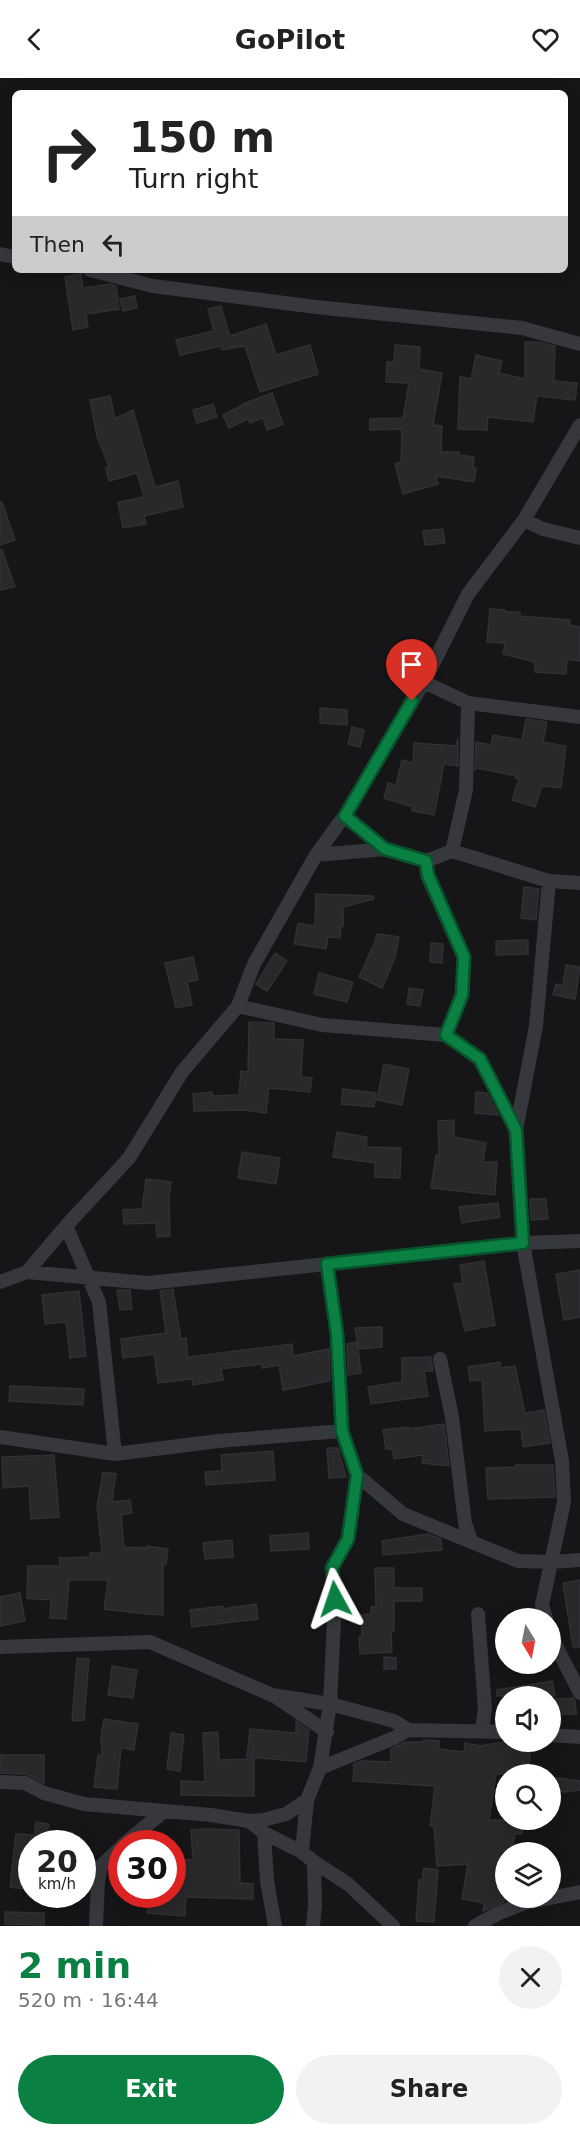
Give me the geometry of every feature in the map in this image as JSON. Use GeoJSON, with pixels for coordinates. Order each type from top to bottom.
{"type":"FeatureCollection","features":[{"type":"Feature","properties":{"kind":"street"},"geometry":{"type":"LineString","coordinates":[[102,273],[153,286],[316,307],[522,328],[580,344]]}},
{"type":"Feature","properties":{"kind":"street"},"geometry":{"type":"LineString","coordinates":[[27,1272],[129,1158],[182,1072],[238,1006],[254,964],[316,855],[345,816],[424,682],[468,594],[524,520],[580,425]]}},
{"type":"Feature","properties":{"kind":"street"},"geometry":{"type":"LineString","coordinates":[[524,520],[543,529],[580,538]]}},
{"type":"Feature","properties":{"kind":"street"},"geometry":{"type":"LineString","coordinates":[[424,682],[468,703],[580,717]]}},
{"type":"Feature","properties":{"kind":"street"},"geometry":{"type":"LineString","coordinates":[[452,851],[466,790],[468,703]]}},
{"type":"Feature","properties":{"kind":"street"},"geometry":{"type":"LineString","coordinates":[[345,816],[385,849]]}},
{"type":"Feature","properties":{"kind":"street"},"geometry":{"type":"LineString","coordinates":[[316,855],[385,849],[426,861],[452,851],[549,881],[580,883]]}},
{"type":"Feature","properties":{"kind":"street"},"geometry":{"type":"LineString","coordinates":[[426,861],[428,875],[464,957],[462,995],[446,1035]]}},
{"type":"Feature","properties":{"kind":"street"},"geometry":{"type":"LineString","coordinates":[[544,1608],[564,1502],[562,1461],[523,1243],[516,1130],[536,1026],[549,881]]}},
{"type":"Feature","properties":{"kind":"street"},"geometry":{"type":"LineString","coordinates":[[238,1006],[322,1026],[446,1035],[480,1059],[516,1130]]}},
{"type":"Feature","properties":{"kind":"street"},"geometry":{"type":"LineString","coordinates":[[66,1226],[99,1302],[115,1454]]}},
{"type":"Feature","properties":{"kind":"street"},"geometry":{"type":"LineString","coordinates":[[0,1282],[27,1272],[148,1283],[523,1243],[580,1241]]}},
{"type":"Feature","properties":{"kind":"street"},"geometry":{"type":"LineString","coordinates":[[302,1852],[306,1800],[320,1768],[330,1704],[335,1599],[332,1568],[348,1539],[357,1475],[342,1431],[337,1334],[327,1264]]}},
{"type":"Feature","properties":{"kind":"street"},"geometry":{"type":"LineString","coordinates":[[440,1359],[452,1417],[465,1523],[471,1541]]}},
{"type":"Feature","properties":{"kind":"street"},"geometry":{"type":"LineString","coordinates":[[0,1437],[115,1454],[218,1441],[342,1431]]}},
{"type":"Feature","properties":{"kind":"street"},"geometry":{"type":"LineString","coordinates":[[357,1475],[403,1514],[518,1561],[580,1560]]}},
{"type":"Feature","properties":{"kind":"street"},"geometry":{"type":"LineString","coordinates":[[478,1614],[485,1709],[482,1730]]}},
{"type":"Feature","properties":{"kind":"street"},"geometry":{"type":"LineString","coordinates":[[0,1647],[150,1642],[272,1695],[327,1732]]}},
{"type":"Feature","properties":{"kind":"street"},"geometry":{"type":"LineString","coordinates":[[561,1656],[580,1693]]}},
{"type":"Feature","properties":{"kind":"street"},"geometry":{"type":"LineString","coordinates":[[272,1695],[330,1704],[394,1721],[408,1730]]}},
{"type":"Feature","properties":{"kind":"street"},"geometry":{"type":"LineString","coordinates":[[320,1768],[408,1730],[495,1731]]}},
{"type":"Feature","properties":{"kind":"street"},"geometry":{"type":"LineString","coordinates":[[561,1736],[580,1737]]}},
{"type":"Feature","properties":{"kind":"street"},"geometry":{"type":"LineString","coordinates":[[1,1781],[25,1784],[44,1793],[84,1804],[211,1815],[249,1821],[286,1814],[306,1800]]}},
{"type":"Feature","properties":{"kind":"street"},"geometry":{"type":"LineString","coordinates":[[141,1830],[163,1812]]}},
{"type":"Feature","properties":{"kind":"street"},"geometry":{"type":"LineString","coordinates":[[249,1821],[264,1833],[302,1852],[348,1884],[393,1926]]}},
{"type":"Feature","properties":{"kind":"street"},"geometry":{"type":"LineString","coordinates":[[264,1833],[267,1881],[275,1926]]}},
{"type":"Feature","properties":{"kind":"street"},"geometry":{"type":"LineString","coordinates":[[96,1926],[98,1881],[101,1866],[108,1859]]}},
{"type":"Feature","properties":{"kind":"street"},"geometry":{"type":"LineString","coordinates":[[313,1926],[314,1862]]}},
{"type":"Feature","properties":{"kind":"street"},"geometry":{"type":"LineString","coordinates":[[475,1926],[525,1903],[580,1892]]}},
{"type":"Feature","properties":{"kind":"building"},"geometry":{"type":"Polygon","coordinates":[[[81,274],[83,288],[110,284],[116,286],[119,309],[86,314],[88,327],[73,330],[65,277],[81,274]]]}},
{"type":"Feature","properties":{"kind":"building"},"geometry":{"type":"Polygon","coordinates":[[[135,296],[137,308],[123,311],[120,299],[135,296]]]}},
{"type":"Feature","properties":{"kind":"building"},"geometry":{"type":"Polygon","coordinates":[[[221,306],[230,336],[266,324],[276,355],[310,345],[318,374],[260,392],[245,346],[222,350],[221,346],[180,355],[176,340],[214,331],[208,309],[221,306]]]}},
{"type":"Feature","properties":{"kind":"building"},"geometry":{"type":"Polygon","coordinates":[[[525,342],[539,342],[555,346],[554,381],[577,383],[575,400],[537,396],[533,422],[488,417],[487,430],[458,429],[460,377],[471,379],[476,355],[502,361],[499,373],[525,379],[525,342]]]}},
{"type":"Feature","properties":{"kind":"building"},"geometry":{"type":"Polygon","coordinates":[[[395,345],[420,347],[419,369],[442,373],[433,425],[442,426],[441,452],[459,452],[459,455],[474,457],[473,468],[476,468],[474,482],[436,476],[438,484],[403,494],[395,464],[401,462],[402,429],[370,430],[370,419],[403,418],[409,383],[386,382],[387,362],[394,362],[395,345]]]}},
{"type":"Feature","properties":{"kind":"building"},"geometry":{"type":"Polygon","coordinates":[[[272,393],[283,424],[267,430],[263,418],[250,423],[248,419],[229,428],[223,415],[243,404],[272,393]]]}},
{"type":"Feature","properties":{"kind":"building"},"geometry":{"type":"Polygon","coordinates":[[[110,396],[115,419],[133,410],[155,487],[178,481],[183,507],[144,516],[146,524],[123,528],[118,502],[144,497],[137,473],[109,481],[106,468],[109,467],[97,436],[90,400],[110,396]]]}},
{"type":"Feature","properties":{"kind":"building"},"geometry":{"type":"Polygon","coordinates":[[[213,404],[217,417],[197,423],[193,410],[213,404]]]}},
{"type":"Feature","properties":{"kind":"building"},"geometry":{"type":"Polygon","coordinates":[[[0,502],[2,502],[15,540],[0,545],[0,502]]]}},
{"type":"Feature","properties":{"kind":"building"},"geometry":{"type":"Polygon","coordinates":[[[443,529],[445,543],[425,545],[423,531],[443,529]]]}},
{"type":"Feature","properties":{"kind":"building"},"geometry":{"type":"Polygon","coordinates":[[[0,550],[2,550],[15,587],[0,590],[0,550]]]}},
{"type":"Feature","properties":{"kind":"building"},"geometry":{"type":"Polygon","coordinates":[[[490,609],[520,612],[520,616],[570,620],[570,625],[580,627],[580,661],[567,659],[566,674],[535,672],[535,662],[503,654],[505,643],[487,642],[490,609]]]}},
{"type":"Feature","properties":{"kind":"building"},"geometry":{"type":"Polygon","coordinates":[[[320,708],[347,710],[347,725],[320,723],[320,708]]]}},
{"type":"Feature","properties":{"kind":"building"},"geometry":{"type":"Polygon","coordinates":[[[526,719],[547,722],[543,742],[566,746],[561,788],[542,786],[535,807],[512,800],[519,779],[515,778],[516,776],[477,768],[475,770],[476,742],[491,745],[493,735],[522,740],[526,719]]]}},
{"type":"Feature","properties":{"kind":"building"},"geometry":{"type":"Polygon","coordinates":[[[352,727],[364,730],[360,747],[348,744],[352,727]]]}},
{"type":"Feature","properties":{"kind":"building"},"geometry":{"type":"Polygon","coordinates":[[[458,739],[458,766],[444,764],[434,815],[412,811],[413,807],[384,798],[388,783],[396,785],[402,760],[413,763],[414,743],[456,746],[458,739]]]}},
{"type":"Feature","properties":{"kind":"building"},"geometry":{"type":"Polygon","coordinates":[[[524,887],[539,889],[536,920],[521,918],[524,887]]]}},
{"type":"Feature","properties":{"kind":"building"},"geometry":{"type":"Polygon","coordinates":[[[316,894],[373,896],[374,899],[343,907],[343,926],[341,926],[340,938],[328,937],[326,949],[294,944],[298,923],[315,926],[316,894]]]}},
{"type":"Feature","properties":{"kind":"building"},"geometry":{"type":"Polygon","coordinates":[[[377,934],[399,937],[395,958],[382,988],[359,977],[377,934]]]}},
{"type":"Feature","properties":{"kind":"building"},"geometry":{"type":"Polygon","coordinates":[[[528,940],[528,954],[496,955],[496,941],[528,940]]]}},
{"type":"Feature","properties":{"kind":"building"},"geometry":{"type":"Polygon","coordinates":[[[431,943],[443,944],[442,963],[430,962],[431,943]]]}},
{"type":"Feature","properties":{"kind":"building"},"geometry":{"type":"Polygon","coordinates":[[[275,953],[287,961],[267,991],[256,984],[275,953]]]}},
{"type":"Feature","properties":{"kind":"building"},"geometry":{"type":"Polygon","coordinates":[[[193,957],[198,980],[187,982],[192,1005],[176,1008],[165,963],[193,957]]]}},
{"type":"Feature","properties":{"kind":"building"},"geometry":{"type":"Polygon","coordinates":[[[566,965],[580,967],[575,999],[553,995],[556,984],[563,985],[566,965]]]}},
{"type":"Feature","properties":{"kind":"building"},"geometry":{"type":"Polygon","coordinates":[[[319,973],[353,982],[347,1002],[314,994],[319,973]]]}},
{"type":"Feature","properties":{"kind":"building"},"geometry":{"type":"Polygon","coordinates":[[[409,988],[423,990],[420,1006],[407,1004],[409,988]]]}},
{"type":"Feature","properties":{"kind":"building"},"geometry":{"type":"Polygon","coordinates":[[[249,1022],[274,1023],[274,1039],[303,1040],[301,1077],[312,1078],[310,1092],[269,1088],[266,1113],[244,1110],[194,1111],[193,1094],[212,1092],[212,1096],[239,1095],[241,1071],[248,1072],[249,1022]]]}},
{"type":"Feature","properties":{"kind":"building"},"geometry":{"type":"Polygon","coordinates":[[[384,1064],[409,1069],[402,1105],[377,1100],[384,1064]]]}},
{"type":"Feature","properties":{"kind":"building"},"geometry":{"type":"Polygon","coordinates":[[[343,1089],[376,1093],[374,1107],[341,1104],[343,1089]]]}},
{"type":"Feature","properties":{"kind":"building"},"geometry":{"type":"Polygon","coordinates":[[[476,1092],[487,1093],[498,1115],[475,1113],[476,1092]]]}},
{"type":"Feature","properties":{"kind":"building"},"geometry":{"type":"Polygon","coordinates":[[[454,1120],[454,1137],[486,1143],[483,1162],[497,1162],[495,1195],[431,1188],[436,1155],[439,1156],[438,1121],[454,1120]]]}},
{"type":"Feature","properties":{"kind":"building"},"geometry":{"type":"Polygon","coordinates":[[[337,1132],[367,1137],[366,1147],[401,1148],[400,1178],[375,1177],[375,1163],[333,1157],[337,1132]]]}},
{"type":"Feature","properties":{"kind":"building"},"geometry":{"type":"Polygon","coordinates":[[[242,1152],[280,1158],[276,1184],[238,1178],[242,1152]]]}},
{"type":"Feature","properties":{"kind":"building"},"geometry":{"type":"Polygon","coordinates":[[[146,1179],[171,1182],[170,1236],[157,1237],[156,1223],[124,1224],[123,1210],[142,1209],[146,1179]]]}},
{"type":"Feature","properties":{"kind":"building"},"geometry":{"type":"Polygon","coordinates":[[[530,1199],[546,1199],[548,1219],[531,1220],[530,1199]]]}},
{"type":"Feature","properties":{"kind":"building"},"geometry":{"type":"Polygon","coordinates":[[[498,1203],[500,1217],[462,1223],[459,1207],[498,1203]]]}},
{"type":"Feature","properties":{"kind":"building"},"geometry":{"type":"Polygon","coordinates":[[[484,1261],[495,1325],[465,1331],[454,1284],[463,1283],[460,1265],[484,1261]]]}},
{"type":"Feature","properties":{"kind":"building"},"geometry":{"type":"Polygon","coordinates":[[[580,1270],[580,1317],[564,1320],[556,1274],[580,1270]]]}},
{"type":"Feature","properties":{"kind":"building"},"geometry":{"type":"Polygon","coordinates":[[[173,1289],[181,1339],[186,1338],[188,1357],[292,1344],[293,1356],[329,1349],[330,1381],[283,1390],[279,1365],[262,1368],[262,1364],[221,1369],[223,1380],[193,1385],[192,1379],[158,1383],[154,1354],[123,1358],[121,1339],[166,1333],[160,1291],[173,1289]]]}},
{"type":"Feature","properties":{"kind":"building"},"geometry":{"type":"Polygon","coordinates":[[[117,1290],[130,1290],[132,1309],[120,1310],[117,1290]]]}},
{"type":"Feature","properties":{"kind":"building"},"geometry":{"type":"Polygon","coordinates":[[[79,1291],[86,1356],[70,1358],[66,1322],[45,1324],[42,1295],[79,1291]]]}},
{"type":"Feature","properties":{"kind":"building"},"geometry":{"type":"Polygon","coordinates":[[[382,1327],[382,1347],[359,1349],[355,1328],[382,1327]]]}},
{"type":"Feature","properties":{"kind":"building"},"geometry":{"type":"Polygon","coordinates":[[[357,1342],[361,1373],[348,1375],[347,1344],[357,1342]]]}},
{"type":"Feature","properties":{"kind":"building"},"geometry":{"type":"Polygon","coordinates":[[[431,1357],[433,1371],[424,1371],[428,1396],[371,1404],[368,1387],[402,1382],[402,1358],[431,1357]]]}},
{"type":"Feature","properties":{"kind":"building"},"geometry":{"type":"Polygon","coordinates":[[[500,1362],[501,1368],[515,1366],[525,1413],[544,1410],[550,1443],[523,1447],[521,1429],[485,1431],[482,1380],[470,1381],[468,1367],[500,1362]]]}},
{"type":"Feature","properties":{"kind":"building"},"geometry":{"type":"Polygon","coordinates":[[[10,1386],[84,1389],[83,1405],[9,1401],[10,1386]]]}},
{"type":"Feature","properties":{"kind":"building"},"geometry":{"type":"Polygon","coordinates":[[[444,1424],[449,1466],[422,1463],[423,1455],[394,1459],[392,1449],[386,1449],[383,1430],[444,1424]]]}},
{"type":"Feature","properties":{"kind":"building"},"geometry":{"type":"Polygon","coordinates":[[[327,1448],[338,1448],[346,1477],[329,1478],[327,1448]]]}},
{"type":"Feature","properties":{"kind":"building"},"geometry":{"type":"Polygon","coordinates":[[[273,1451],[275,1480],[206,1485],[205,1472],[222,1471],[221,1455],[273,1451]]]}},
{"type":"Feature","properties":{"kind":"building"},"geometry":{"type":"Polygon","coordinates":[[[54,1455],[59,1517],[31,1519],[29,1486],[3,1488],[2,1457],[54,1455]]]}},
{"type":"Feature","properties":{"kind":"building"},"geometry":{"type":"Polygon","coordinates":[[[516,1465],[553,1465],[555,1497],[488,1499],[486,1468],[516,1467],[516,1465]]]}},
{"type":"Feature","properties":{"kind":"building"},"geometry":{"type":"Polygon","coordinates":[[[103,1472],[116,1474],[112,1502],[130,1500],[132,1513],[121,1515],[124,1547],[146,1548],[147,1546],[168,1549],[166,1564],[163,1564],[163,1615],[104,1609],[108,1580],[69,1580],[66,1619],[50,1618],[51,1600],[27,1598],[28,1566],[60,1566],[59,1558],[90,1557],[90,1553],[102,1553],[97,1506],[103,1472]]]}},
{"type":"Feature","properties":{"kind":"building"},"geometry":{"type":"Polygon","coordinates":[[[308,1533],[309,1549],[271,1551],[270,1536],[308,1533]]]}},
{"type":"Feature","properties":{"kind":"building"},"geometry":{"type":"Polygon","coordinates":[[[428,1534],[441,1539],[442,1550],[383,1555],[382,1541],[428,1534]]]}},
{"type":"Feature","properties":{"kind":"building"},"geometry":{"type":"Polygon","coordinates":[[[232,1540],[233,1557],[205,1559],[203,1543],[232,1540]]]}},
{"type":"Feature","properties":{"kind":"building"},"geometry":{"type":"Polygon","coordinates":[[[375,1568],[394,1568],[394,1588],[422,1588],[422,1601],[394,1601],[392,1652],[360,1654],[361,1615],[371,1614],[371,1607],[376,1607],[375,1568]]]}},
{"type":"Feature","properties":{"kind":"building"},"geometry":{"type":"Polygon","coordinates":[[[580,1580],[580,1647],[573,1647],[563,1583],[580,1580]]]}},
{"type":"Feature","properties":{"kind":"building"},"geometry":{"type":"Polygon","coordinates":[[[20,1593],[25,1621],[0,1626],[0,1597],[20,1593]]]}},
{"type":"Feature","properties":{"kind":"building"},"geometry":{"type":"Polygon","coordinates":[[[256,1604],[258,1619],[192,1627],[190,1610],[223,1606],[223,1609],[256,1604]]]}},
{"type":"Feature","properties":{"kind":"building"},"geometry":{"type":"Polygon","coordinates":[[[384,1657],[396,1658],[396,1669],[384,1669],[384,1657]]]}},
{"type":"Feature","properties":{"kind":"building"},"geometry":{"type":"Polygon","coordinates":[[[77,1658],[89,1659],[84,1720],[72,1721],[77,1658]]]}},
{"type":"Feature","properties":{"kind":"building"},"geometry":{"type":"Polygon","coordinates":[[[112,1666],[137,1670],[133,1698],[108,1695],[112,1666]]]}},
{"type":"Feature","properties":{"kind":"building"},"geometry":{"type":"Polygon","coordinates":[[[552,1681],[553,1686],[521,1686],[552,1681]]]}},
{"type":"Feature","properties":{"kind":"building"},"geometry":{"type":"Polygon","coordinates":[[[573,1698],[575,1700],[576,1714],[561,1714],[561,1699],[573,1698]]]}},
{"type":"Feature","properties":{"kind":"building"},"geometry":{"type":"Polygon","coordinates":[[[104,1719],[138,1724],[134,1750],[121,1748],[117,1789],[94,1787],[98,1755],[102,1756],[101,1738],[104,1719]]]}},
{"type":"Feature","properties":{"kind":"building"},"geometry":{"type":"Polygon","coordinates":[[[296,1721],[309,1730],[306,1762],[247,1757],[250,1729],[296,1733],[296,1721]]]}},
{"type":"Feature","properties":{"kind":"building"},"geometry":{"type":"Polygon","coordinates":[[[218,1732],[219,1760],[254,1759],[254,1796],[181,1795],[181,1781],[205,1782],[203,1733],[218,1732]]]}},
{"type":"Feature","properties":{"kind":"building"},"geometry":{"type":"Polygon","coordinates":[[[171,1733],[184,1735],[180,1771],[167,1769],[171,1733]]]}},
{"type":"Feature","properties":{"kind":"building"},"geometry":{"type":"Polygon","coordinates":[[[424,1740],[439,1741],[439,1749],[464,1752],[465,1743],[480,1746],[495,1743],[495,1752],[530,1752],[529,1764],[495,1764],[489,1820],[495,1820],[495,1830],[522,1830],[522,1834],[515,1834],[513,1842],[495,1842],[495,1906],[483,1911],[484,1903],[462,1899],[468,1864],[437,1866],[434,1827],[430,1826],[435,1786],[353,1781],[354,1764],[362,1761],[391,1762],[391,1749],[405,1742],[423,1742],[424,1740]]]}},
{"type":"Feature","properties":{"kind":"building"},"geometry":{"type":"Polygon","coordinates":[[[0,1755],[44,1755],[44,1783],[26,1774],[0,1773],[0,1755]]]}},
{"type":"Feature","properties":{"kind":"building"},"geometry":{"type":"Polygon","coordinates":[[[561,1778],[580,1781],[580,1790],[561,1791],[561,1778]]]}},
{"type":"Feature","properties":{"kind":"building"},"geometry":{"type":"Polygon","coordinates":[[[36,1822],[49,1824],[48,1830],[35,1830],[36,1822]]]}},
{"type":"Feature","properties":{"kind":"building"},"geometry":{"type":"Polygon","coordinates":[[[191,1830],[239,1830],[240,1883],[253,1884],[253,1899],[186,1897],[186,1860],[193,1859],[191,1830]]]}},
{"type":"Feature","properties":{"kind":"building"},"geometry":{"type":"Polygon","coordinates":[[[16,1834],[18,1834],[18,1888],[10,1887],[16,1834]]]}},
{"type":"Feature","properties":{"kind":"building"},"geometry":{"type":"Polygon","coordinates":[[[424,1868],[438,1870],[434,1922],[416,1921],[419,1880],[422,1880],[424,1868]]]}},
{"type":"Feature","properties":{"kind":"building"},"geometry":{"type":"Polygon","coordinates":[[[148,1908],[185,1908],[185,1916],[147,1913],[148,1908]]]}},
{"type":"Feature","properties":{"kind":"building"},"geometry":{"type":"Polygon","coordinates":[[[5,1912],[44,1913],[44,1925],[5,1924],[5,1912]]]}},
{"type":"Feature","properties":{"kind":"route"},"geometry":{"type":"LineString","coordinates":[[335,1599],[332,1568],[348,1539],[357,1475],[342,1431],[337,1334],[327,1264],[523,1243],[516,1130],[480,1059],[446,1035],[462,995],[464,957],[428,875],[426,861],[385,849],[345,816],[412,701]]}}]}
